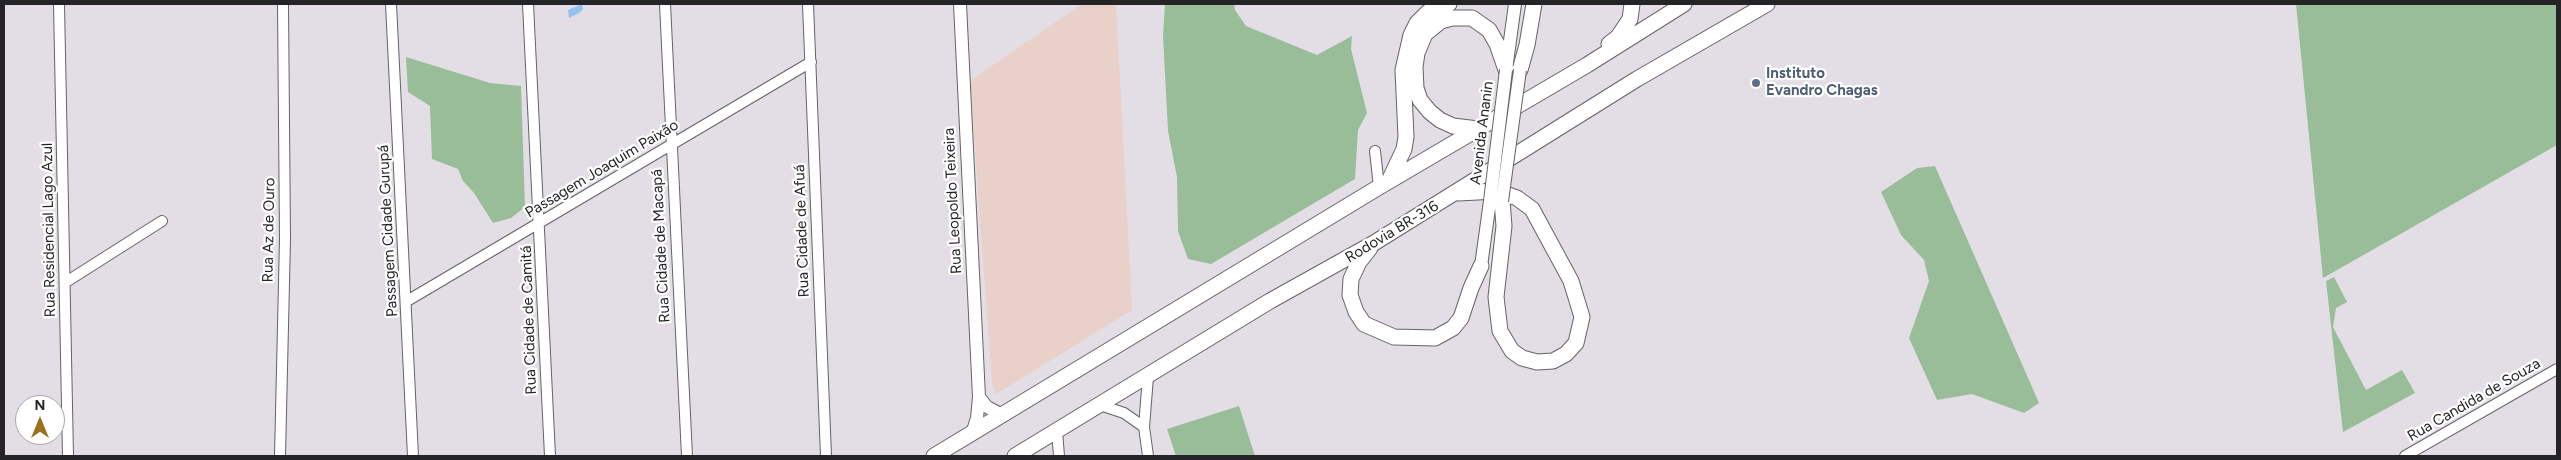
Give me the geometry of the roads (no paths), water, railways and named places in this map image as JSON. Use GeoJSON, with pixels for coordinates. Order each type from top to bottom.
{"type":"FeatureCollection","features":[{"type":"Feature","properties":{"kind":"highway"},"geometry":{"type":"LineString","coordinates":[[1384,184],[1405,143],[1403,70],[1411,35],[1417,23],[1428,12],[1449,4]]}},
{"type":"Feature","properties":{"kind":"highway"},"geometry":{"type":"LineString","coordinates":[[1478,129],[1453,126],[1440,120],[1420,100],[1416,88],[1415,67],[1417,53],[1425,34],[1441,21],[1452,18],[1472,18],[1489,30],[1513,70],[1528,45],[1534,4]]}},
{"type":"Feature","properties":{"kind":"highway"},"geometry":{"type":"LineString","coordinates":[[1587,65],[1618,37],[1630,19],[1632,4]]}},
{"type":"Feature","properties":{"kind":"highway"},"geometry":{"type":"LineString","coordinates":[[934,456],[1384,184],[1587,65],[1684,4]]}},
{"type":"Feature","properties":{"kind":"highway","name":"Rodovia BR-316"},"geometry":{"type":"LineString","coordinates":[[1015,456],[1270,301],[1374,243],[1637,79],[1767,4]]}},
{"type":"Feature","properties":{"kind":"highway"},"geometry":{"type":"LineString","coordinates":[[1456,193],[1497,191],[1517,198],[1532,210],[1571,281],[1582,318],[1576,343],[1566,354],[1553,361],[1529,361],[1516,355],[1503,339],[1500,331],[1496,298],[1504,226],[1496,201]]}},
{"type":"Feature","properties":{"kind":"highway"},"geometry":{"type":"LineString","coordinates":[[1374,243],[1359,262],[1351,279],[1350,295],[1356,312],[1364,324],[1394,337],[1435,338],[1453,328],[1461,318],[1470,288],[1481,266]]}},
{"type":"Feature","properties":{"kind":"main road","name":"Rua Leopoldo Teixeira"},"geometry":{"type":"LineString","coordinates":[[960,4],[979,397],[977,418],[972,434]]}},
{"type":"Feature","properties":{"kind":"main road","name":"Avenida Ananin"},"geometry":{"type":"LineString","coordinates":[[1481,266],[1496,201],[1513,70],[1515,4]]}},
{"type":"Feature","properties":{"kind":"main road","name":"Avenida Ananin"},"geometry":{"type":"LineString","coordinates":[[1513,70],[1529,4]]}},
{"type":"Feature","properties":{"kind":"main road"},"geometry":{"type":"LineString","coordinates":[[979,397],[987,408],[1002,415]]}},
{"type":"Feature","properties":{"kind":"street","name":"Rua Residencial Lago Azul"},"geometry":{"type":"LineString","coordinates":[[58,4],[66,282],[68,456]]}},
{"type":"Feature","properties":{"kind":"street","name":"Rua Az de Ouro"},"geometry":{"type":"LineString","coordinates":[[280,456],[285,239],[283,4]]}},
{"type":"Feature","properties":{"kind":"street","name":"Passagem Cidade Gurupá"},"geometry":{"type":"LineString","coordinates":[[391,4],[407,301],[412,456]]}},
{"type":"Feature","properties":{"kind":"street","name":"Rua Cidade de Camitá"},"geometry":{"type":"LineString","coordinates":[[528,4],[550,456]]}},
{"type":"Feature","properties":{"kind":"street","name":"Rua Cidade de Macapá"},"geometry":{"type":"LineString","coordinates":[[665,4],[688,456]]}},
{"type":"Feature","properties":{"kind":"street","name":"Rua Cidade de Afuá"},"geometry":{"type":"LineString","coordinates":[[808,4],[826,456]]}},
{"type":"Feature","properties":{"kind":"street","name":"Passagem Joaquim Paixão"},"geometry":{"type":"LineString","coordinates":[[407,301],[811,62]]}},
{"type":"Feature","properties":{"kind":"street"},"geometry":{"type":"LineString","coordinates":[[1375,151],[1384,184]]}},
{"type":"Feature","properties":{"kind":"street"},"geometry":{"type":"LineString","coordinates":[[66,282],[162,220]]}},
{"type":"Feature","properties":{"kind":"street","name":"Rua Candida de Souza"},"geometry":{"type":"LineString","coordinates":[[2405,456],[2557,369]]}},
{"type":"Feature","properties":{"kind":"street"},"geometry":{"type":"LineString","coordinates":[[1148,376],[1144,427],[1148,456]]}},
{"type":"Feature","properties":{"kind":"street"},"geometry":{"type":"LineString","coordinates":[[1100,405],[1124,414],[1144,427]]}},
{"type":"Feature","properties":{"kind":"street"},"geometry":{"type":"LineString","coordinates":[[1056,431],[1059,456]]}},
{"type":"Feature","properties":{"kind":"water"},"geometry":{"type":"Polygon","coordinates":[[[582,4],[583,9],[569,18],[568,10],[582,4]]]}},
{"type":"Feature","properties":{"kind":"place","name":"Instituto Evandro Chagas"},"geometry":{"type":"Point","coordinates":[1756,83]}}]}
